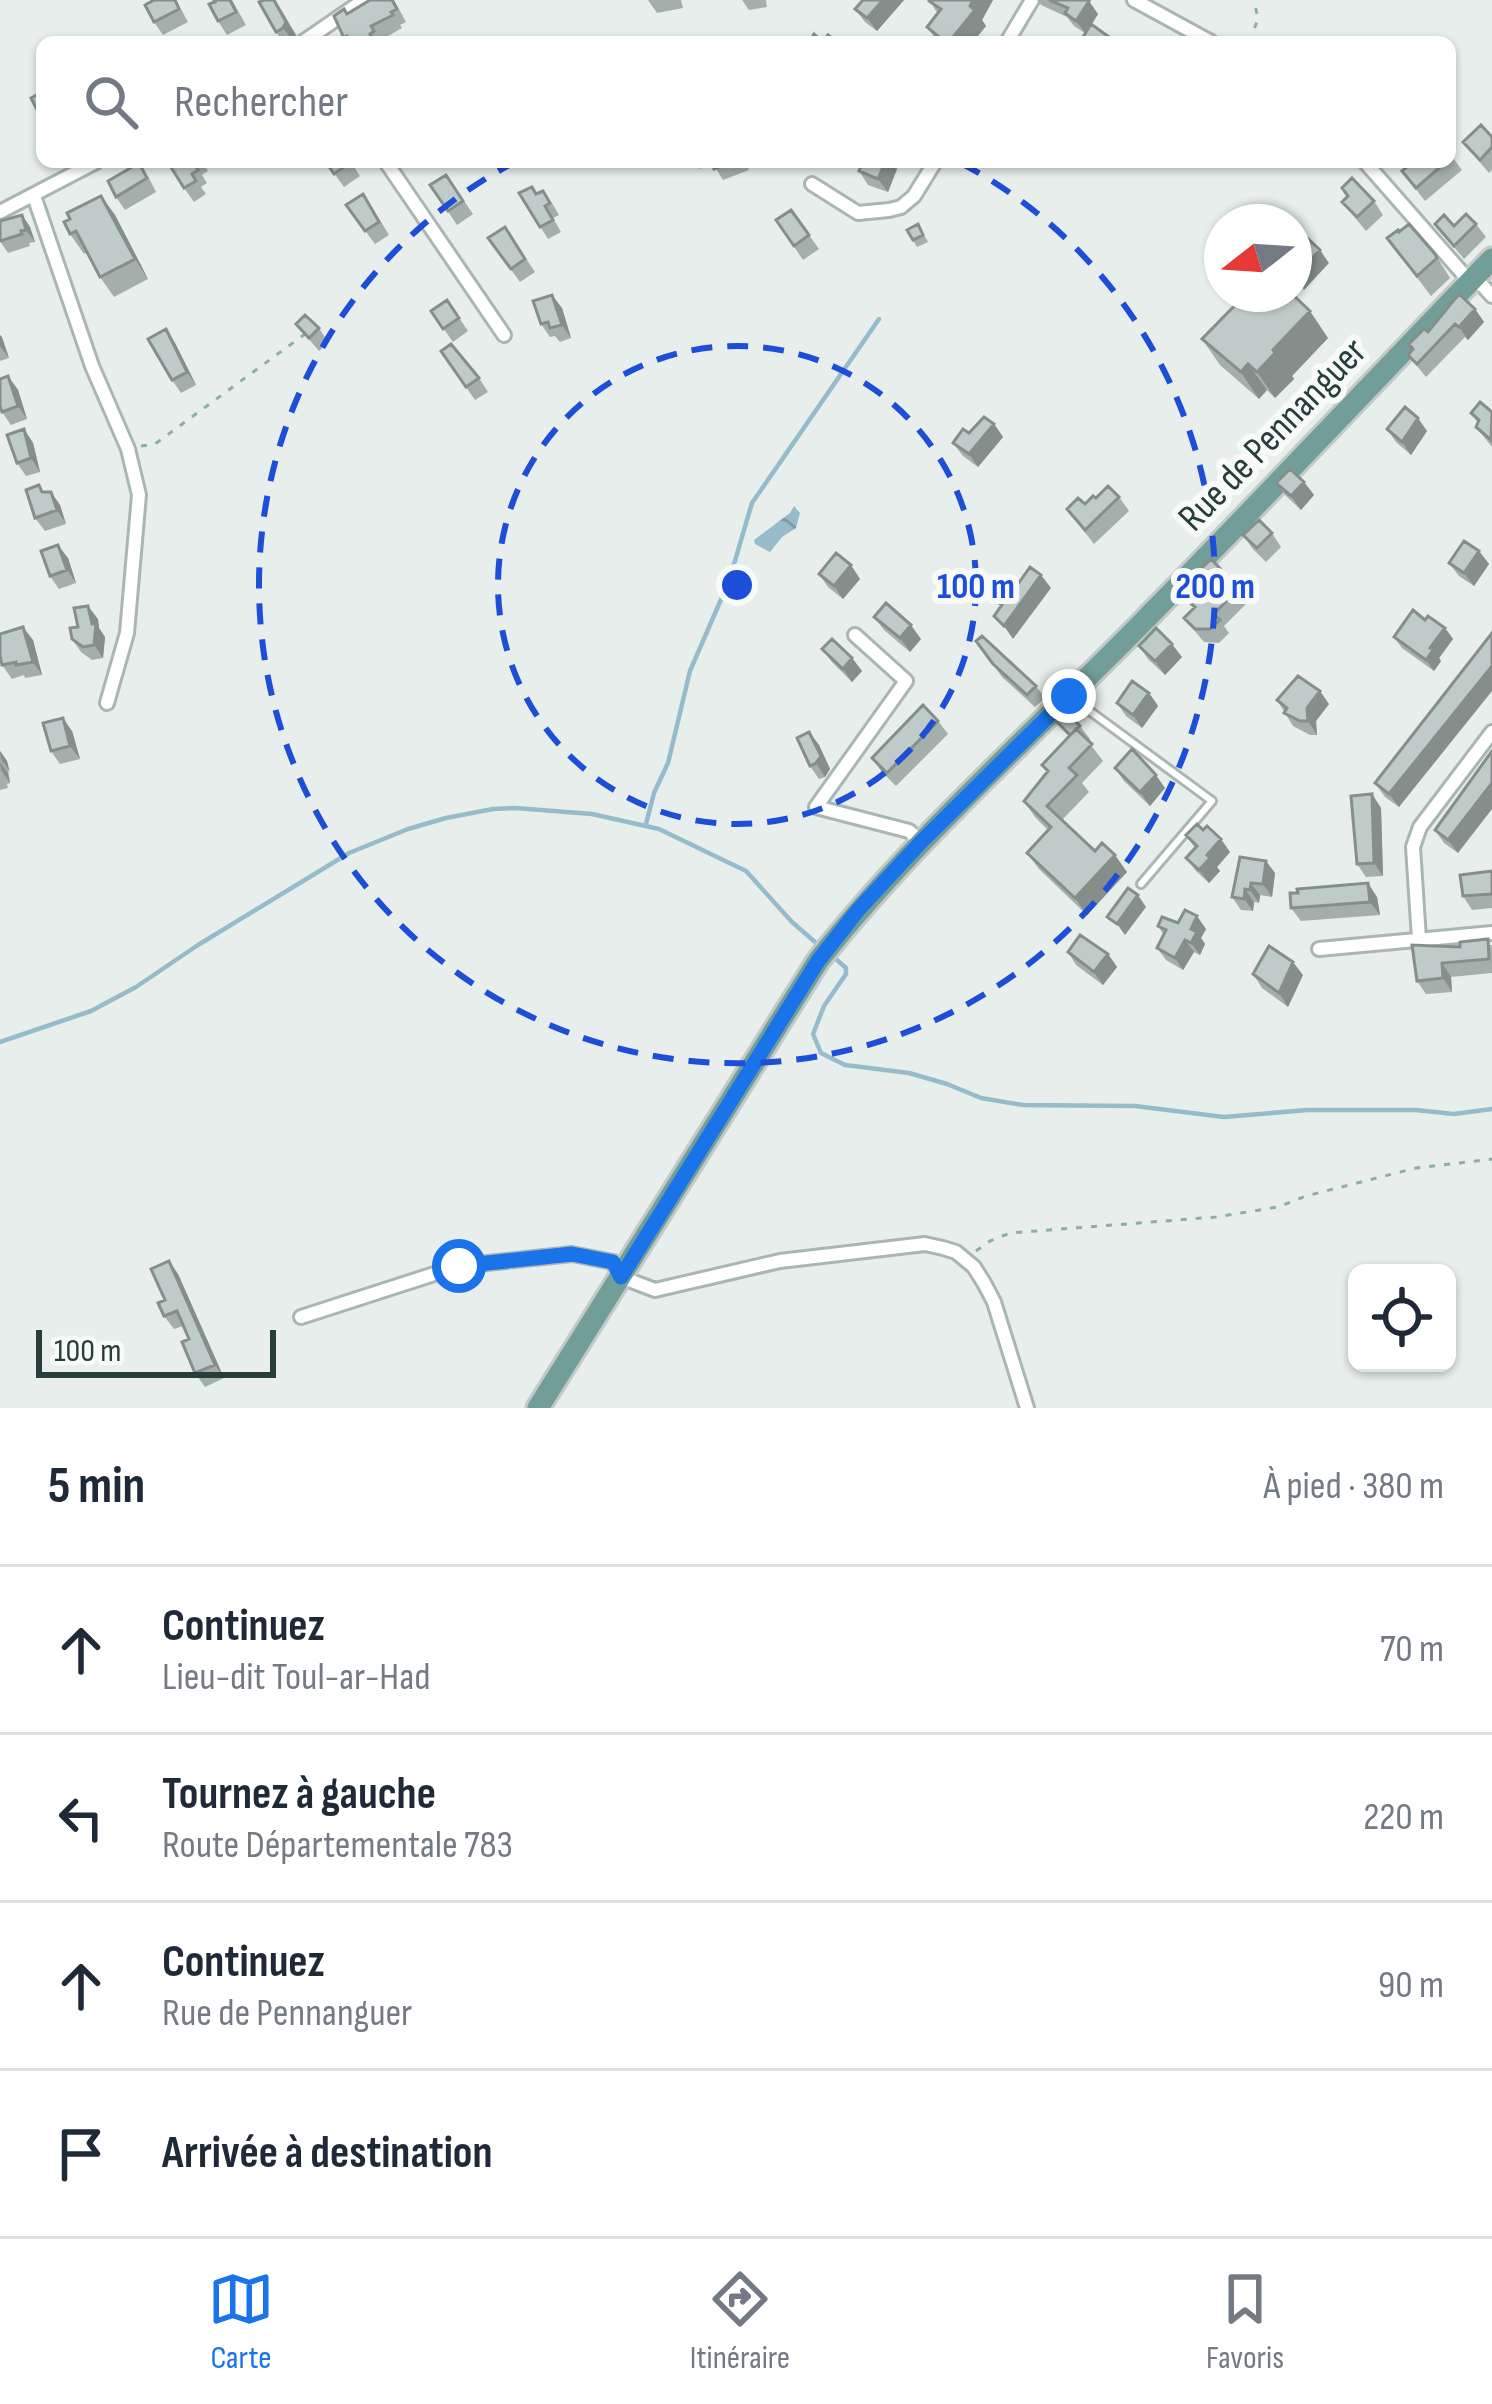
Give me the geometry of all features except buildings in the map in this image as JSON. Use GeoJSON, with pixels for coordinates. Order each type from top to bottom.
{"type":"FeatureCollection","features":[{"type":"Feature","properties":{"kind":"main road","name":"Rue de Pennanguer"},"geometry":{"type":"LineString","coordinates":[[538,1408],[818,961],[858,910],[1492,259]]}},
{"type":"Feature","properties":{"kind":"street"},"geometry":{"type":"LineString","coordinates":[[313,36],[364,0]]}},
{"type":"Feature","properties":{"kind":"street"},"geometry":{"type":"LineString","coordinates":[[1010,36],[1032,0]]}},
{"type":"Feature","properties":{"kind":"street"},"geometry":{"type":"LineString","coordinates":[[1134,0],[1200,36]]}},
{"type":"Feature","properties":{"kind":"street"},"geometry":{"type":"LineString","coordinates":[[0,212],[85,168]]}},
{"type":"Feature","properties":{"kind":"street"},"geometry":{"type":"LineString","coordinates":[[390,168],[504,335]]}},
{"type":"Feature","properties":{"kind":"street"},"geometry":{"type":"LineString","coordinates":[[812,184],[858,213],[889,210],[902,207],[914,196],[930,168]]}},
{"type":"Feature","properties":{"kind":"street"},"geometry":{"type":"LineString","coordinates":[[1370,168],[1464,275],[1492,296]]}},
{"type":"Feature","properties":{"kind":"street"},"geometry":{"type":"LineString","coordinates":[[34,196],[92,366],[128,448],[139,495],[127,633],[106,703]]}},
{"type":"Feature","properties":{"kind":"street"},"geometry":{"type":"LineString","coordinates":[[855,635],[906,681],[816,807],[910,831],[921,842]]}},
{"type":"Feature","properties":{"kind":"street"},"geometry":{"type":"LineString","coordinates":[[1419,939],[1413,847],[1420,827],[1492,732]]}},
{"type":"Feature","properties":{"kind":"street"},"geometry":{"type":"LineString","coordinates":[[1319,949],[1492,933]]}},
{"type":"Feature","properties":{"kind":"street"},"geometry":{"type":"LineString","coordinates":[[301,1317],[459,1266],[572,1254],[613,1262],[621,1277],[655,1290],[780,1261],[926,1244],[956,1252],[974,1268],[994,1303],[1027,1408]]}},
{"type":"Feature","properties":{"kind":"lane"},"geometry":{"type":"LineString","coordinates":[[1069,696],[1212,801],[1141,884]]}},
{"type":"Feature","properties":{"kind":"path"},"geometry":{"type":"LineString","coordinates":[[1251,36],[1258,19],[1254,0]]}},
{"type":"Feature","properties":{"kind":"path"},"geometry":{"type":"LineString","coordinates":[[128,448],[155,444],[305,334]]}},
{"type":"Feature","properties":{"kind":"path"},"geometry":{"type":"LineString","coordinates":[[966,1261],[990,1240],[1010,1233],[1216,1217],[1278,1207],[1416,1168],[1492,1159]]}},
{"type":"Feature","properties":{"kind":"water"},"geometry":{"type":"Polygon","coordinates":[[[794,506],[800,513],[796,528],[770,552],[755,544],[754,540],[794,506]]]}},
{"type":"Feature","properties":{"kind":"waterway"},"geometry":{"type":"LineString","coordinates":[[646,824],[668,763],[690,671],[729,581],[752,503],[879,319]]}},
{"type":"Feature","properties":{"kind":"waterway"},"geometry":{"type":"LineString","coordinates":[[0,1042],[91,1011],[136,987],[349,853],[408,829],[493,809],[592,814],[659,829],[746,871],[815,942]]}},
{"type":"Feature","properties":{"kind":"waterway"},"geometry":{"type":"LineString","coordinates":[[837,960],[846,974],[824,1006],[813,1034],[821,1053],[845,1065],[909,1073],[981,1098],[1023,1105],[1135,1106],[1224,1117],[1307,1110],[1454,1114],[1492,1109]]}},
{"type":"Feature","properties":{"kind":"route"},"geometry":{"type":"LineString","coordinates":[[459,1266],[572,1254],[613,1262],[621,1277],[818,961],[921,842],[1069,696]]}}]}
